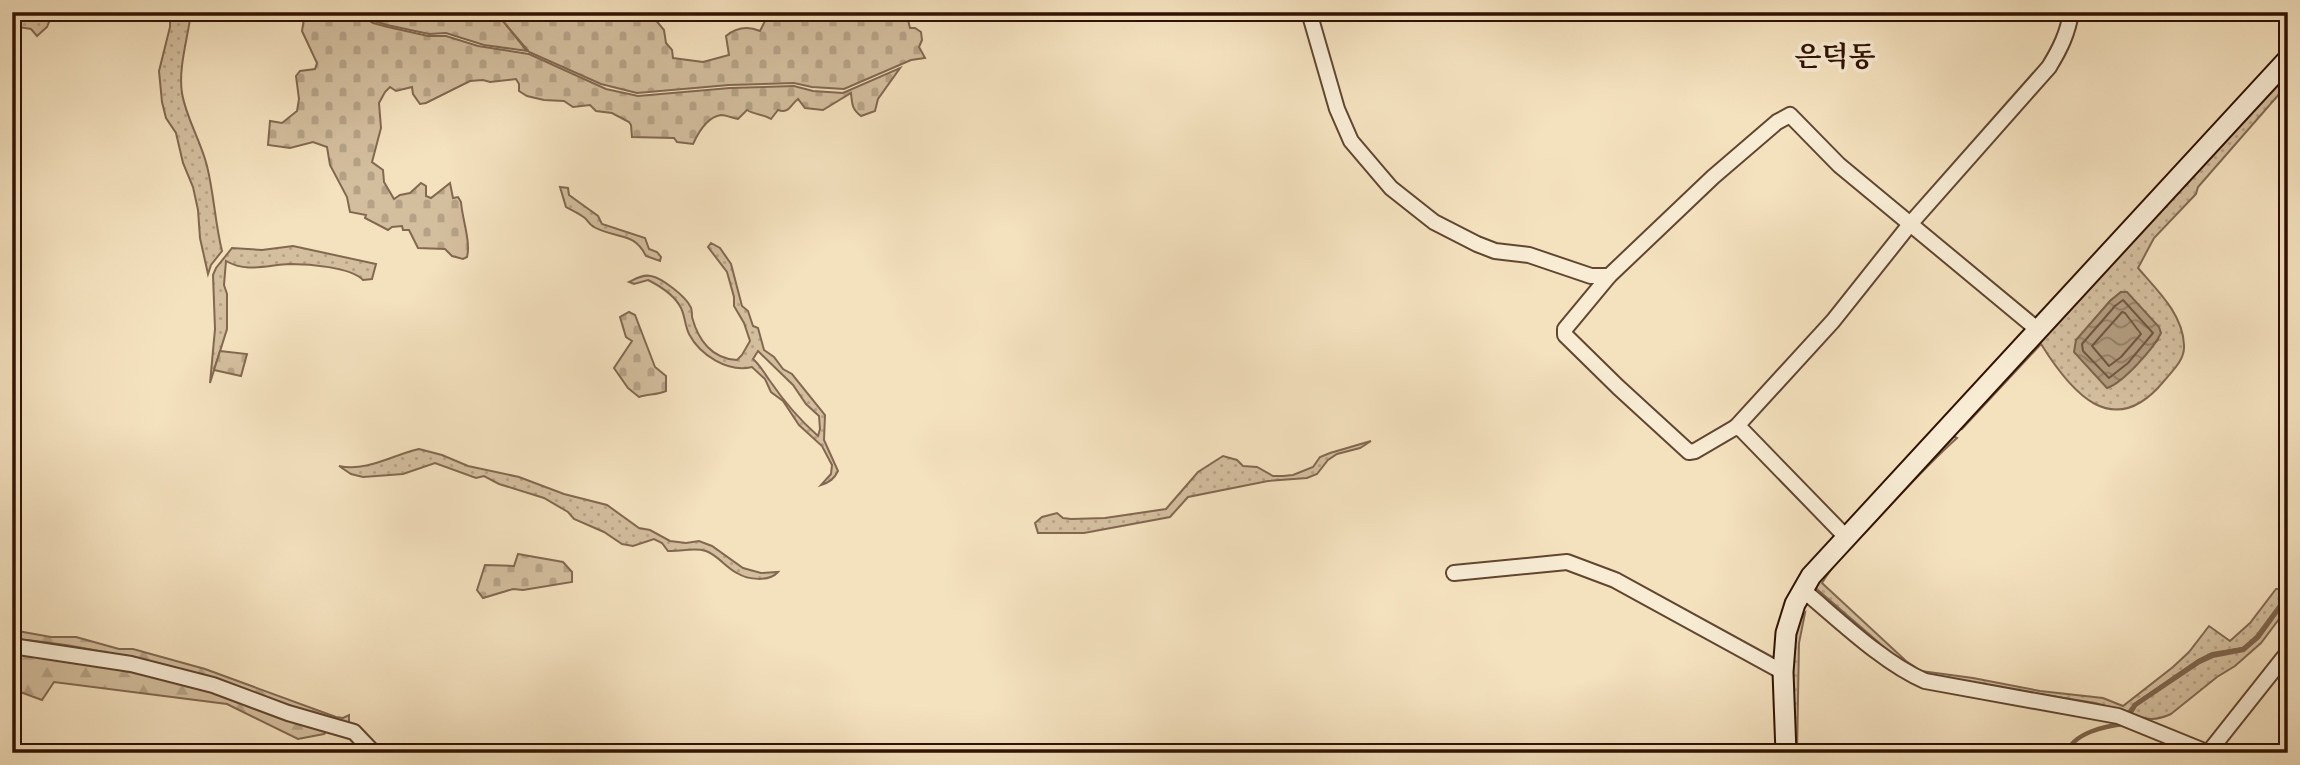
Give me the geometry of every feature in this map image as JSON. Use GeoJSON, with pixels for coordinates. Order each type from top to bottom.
{"type":"FeatureCollection","features":[{"type":"Feature","properties":{"kind":"main road"},"geometry":{"type":"LineString","coordinates":[[1786,753],[1783,672],[1786,634],[1795,604],[1811,576],[2288,59]]}},
{"type":"Feature","properties":{"kind":"street"},"geometry":{"type":"LineString","coordinates":[[1309,12],[1337,109],[1351,141],[1391,188],[1434,222],[1477,244],[1495,251],[1529,255],[1591,276],[1609,276]]}},
{"type":"Feature","properties":{"kind":"street"},"geometry":{"type":"LineString","coordinates":[[2037,329],[1911,223],[1839,165],[1790,115],[1777,122],[1713,177],[1609,276],[1565,329],[1565,335],[1689,452],[1735,427],[1833,321],[1911,223],[2049,67],[2061,48],[2071,12]]}},
{"type":"Feature","properties":{"kind":"street"},"geometry":{"type":"LineString","coordinates":[[1735,427],[1742,430],[1846,537]]}},
{"type":"Feature","properties":{"kind":"street"},"geometry":{"type":"LineString","coordinates":[[1454,573],[1567,562],[1615,579],[1783,672]]}},
{"type":"Feature","properties":{"kind":"street"},"geometry":{"type":"LineString","coordinates":[[1802,590],[1872,647],[1924,681],[2118,716],[2209,753],[2288,652]]}},
{"type":"Feature","properties":{"kind":"street"},"geometry":{"type":"LineString","coordinates":[[12,646],[131,664],[213,685],[288,713],[354,732],[374,753]]}},
{"type":"Feature","properties":{"kind":"green space"},"geometry":{"type":"Polygon","coordinates":[[[12,12],[43,17],[53,12],[47,27],[37,36],[31,29],[12,26],[12,12]]]}},
{"type":"Feature","properties":{"kind":"green space"},"geometry":{"type":"Polygon","coordinates":[[[170,12],[191,12],[182,63],[182,93],[207,166],[222,251],[211,265],[208,274],[193,187],[183,163],[176,133],[166,118],[162,102],[159,71],[170,27],[170,12]]]}},
{"type":"Feature","properties":{"kind":"green space"},"geometry":{"type":"Polygon","coordinates":[[[305,12],[356,12],[373,23],[388,27],[529,54],[606,89],[638,96],[794,86],[813,91],[843,93],[900,68],[878,99],[875,111],[861,116],[853,106],[851,93],[823,110],[805,108],[798,99],[787,110],[778,110],[771,119],[747,110],[738,119],[716,116],[704,126],[693,144],[677,142],[674,138],[632,137],[629,122],[612,113],[596,111],[590,105],[573,107],[564,101],[527,96],[519,91],[516,79],[470,81],[420,104],[412,87],[396,91],[390,87],[379,103],[381,128],[372,162],[383,170],[384,182],[394,199],[410,193],[421,183],[426,186],[426,196],[431,198],[450,183],[453,198],[458,197],[461,202],[466,230],[468,251],[467,257],[463,259],[452,256],[445,249],[418,248],[409,230],[403,230],[402,226],[388,230],[365,218],[366,215],[350,212],[347,197],[330,165],[327,147],[313,142],[290,148],[268,145],[270,121],[282,123],[297,111],[299,99],[296,76],[300,71],[315,69],[317,63],[302,31],[305,12]]]}},
{"type":"Feature","properties":{"kind":"green space"},"geometry":{"type":"Polygon","coordinates":[[[360,12],[649,12],[664,30],[673,58],[703,62],[729,55],[726,36],[743,28],[760,31],[772,13],[906,12],[910,28],[921,32],[919,47],[925,58],[911,60],[844,89],[794,83],[729,85],[637,93],[601,84],[529,52],[498,15],[527,51],[484,45],[446,33],[429,34],[387,25],[360,12]]]}},
{"type":"Feature","properties":{"kind":"green space"},"geometry":{"type":"Polygon","coordinates":[[[2288,69],[2288,84],[2198,187],[2196,194],[2154,238],[2138,268],[2168,303],[2183,334],[2183,355],[2164,381],[2145,399],[2127,408],[2111,409],[2095,404],[2080,393],[2066,379],[2041,344],[1962,429],[1959,425],[2288,69]],[[2121,292],[2076,341],[2107,388],[2120,380],[2158,340],[2121,292]]]}},
{"type":"Feature","properties":{"kind":"green space"},"geometry":{"type":"Polygon","coordinates":[[[560,187],[568,188],[569,195],[598,216],[602,224],[645,238],[649,249],[661,257],[660,261],[646,256],[630,239],[594,227],[584,217],[566,207],[560,187]]]}},
{"type":"Feature","properties":{"kind":"green space"},"geometry":{"type":"Polygon","coordinates":[[[711,243],[720,248],[731,264],[742,306],[748,311],[753,326],[758,328],[764,350],[792,374],[825,415],[824,440],[838,471],[827,483],[821,485],[831,474],[832,465],[822,446],[799,425],[783,401],[771,392],[765,379],[752,367],[724,365],[700,349],[689,334],[681,308],[662,288],[648,280],[634,284],[629,282],[648,276],[656,277],[667,284],[691,307],[695,325],[707,347],[720,356],[737,360],[750,341],[734,306],[727,272],[708,247],[711,243]],[[758,351],[753,359],[786,403],[818,436],[819,416],[806,404],[793,385],[758,351]]]}},
{"type":"Feature","properties":{"kind":"green space"},"geometry":{"type":"Polygon","coordinates":[[[293,246],[376,264],[372,279],[363,280],[349,272],[318,266],[290,264],[242,267],[226,261],[224,285],[227,294],[227,329],[210,383],[215,329],[213,275],[216,268],[232,248],[262,250],[293,246]]]}},
{"type":"Feature","properties":{"kind":"green space"},"geometry":{"type":"Polygon","coordinates":[[[629,312],[635,315],[655,367],[666,376],[666,391],[639,397],[628,388],[614,368],[632,341],[626,337],[620,317],[629,312]]]}},
{"type":"Feature","properties":{"kind":"green space"},"geometry":{"type":"Polygon","coordinates":[[[220,351],[247,354],[241,376],[214,370],[220,351]]]}},
{"type":"Feature","properties":{"kind":"green space"},"geometry":{"type":"Polygon","coordinates":[[[1949,434],[1957,438],[1847,551],[1822,583],[1906,661],[1921,671],[2040,691],[2103,698],[2123,706],[2173,667],[2189,652],[2209,626],[2230,641],[2250,623],[2276,589],[2288,589],[2288,593],[2256,636],[2243,648],[2212,653],[2198,660],[2134,704],[2128,712],[2095,703],[1921,675],[1907,667],[1811,584],[1949,434]]]}},
{"type":"Feature","properties":{"kind":"green space"},"geometry":{"type":"Polygon","coordinates":[[[1371,441],[1360,448],[1337,454],[1328,460],[1317,474],[1307,478],[1268,481],[1188,497],[1170,517],[1084,533],[1038,533],[1035,523],[1042,517],[1057,513],[1063,518],[1071,519],[1105,518],[1166,509],[1198,472],[1223,456],[1237,460],[1243,466],[1257,467],[1273,476],[1293,475],[1313,467],[1320,457],[1371,441]]]}},
{"type":"Feature","properties":{"kind":"green space"},"geometry":{"type":"Polygon","coordinates":[[[419,449],[468,466],[519,477],[564,494],[607,505],[639,528],[650,530],[670,541],[699,541],[712,546],[743,568],[761,573],[778,572],[764,579],[752,578],[733,571],[706,551],[668,551],[662,543],[654,539],[633,546],[622,544],[604,532],[574,519],[568,512],[544,498],[499,484],[484,476],[476,478],[435,463],[403,474],[363,477],[351,474],[339,466],[360,467],[419,449]]]}},
{"type":"Feature","properties":{"kind":"green space"},"geometry":{"type":"Polygon","coordinates":[[[518,554],[563,562],[572,572],[572,582],[523,590],[513,589],[483,598],[477,590],[485,565],[514,566],[518,554]]]}},
{"type":"Feature","properties":{"kind":"green space"},"geometry":{"type":"Polygon","coordinates":[[[2288,598],[2288,607],[2261,643],[2171,714],[2151,719],[2131,714],[2136,706],[2200,663],[2213,657],[2244,651],[2259,638],[2288,598]]]}},
{"type":"Feature","properties":{"kind":"green space"},"geometry":{"type":"Polygon","coordinates":[[[1805,613],[1799,643],[1797,753],[1793,753],[1792,658],[1798,624],[1805,613]]]}},
{"type":"Feature","properties":{"kind":"green space"},"geometry":{"type":"Polygon","coordinates":[[[12,630],[51,637],[76,637],[119,649],[133,649],[205,669],[336,717],[349,715],[349,722],[345,725],[140,660],[12,639],[12,630]]]}},
{"type":"Feature","properties":{"kind":"green space"},"geometry":{"type":"Polygon","coordinates":[[[12,650],[122,667],[214,689],[328,730],[324,734],[298,739],[227,704],[54,682],[42,700],[12,689],[12,650]]]}},
{"type":"Feature","properties":{"kind":"water"},"geometry":{"type":"Polygon","coordinates":[[[2121,292],[2127,292],[2159,327],[2161,333],[2137,364],[2107,388],[2074,352],[2076,340],[2121,292]]]}},
{"type":"Feature","properties":{"kind":"waterway"},"geometry":{"type":"LineString","coordinates":[[29,12],[47,12]]}},
{"type":"Feature","properties":{"kind":"waterway"},"geometry":{"type":"LineString","coordinates":[[2130,713],[2135,705],[2199,661],[2212,655],[2243,649],[2258,637],[2288,595]]}},
{"type":"Feature","properties":{"kind":"waterway"},"geometry":{"type":"LineString","coordinates":[[2067,753],[2070,746],[2083,736],[2099,729],[2124,724]]}},
{"type":"Feature","properties":{"kind":"district","name":"은덕동"},"geometry":{"type":"Point","coordinates":[1835,58]}}]}
